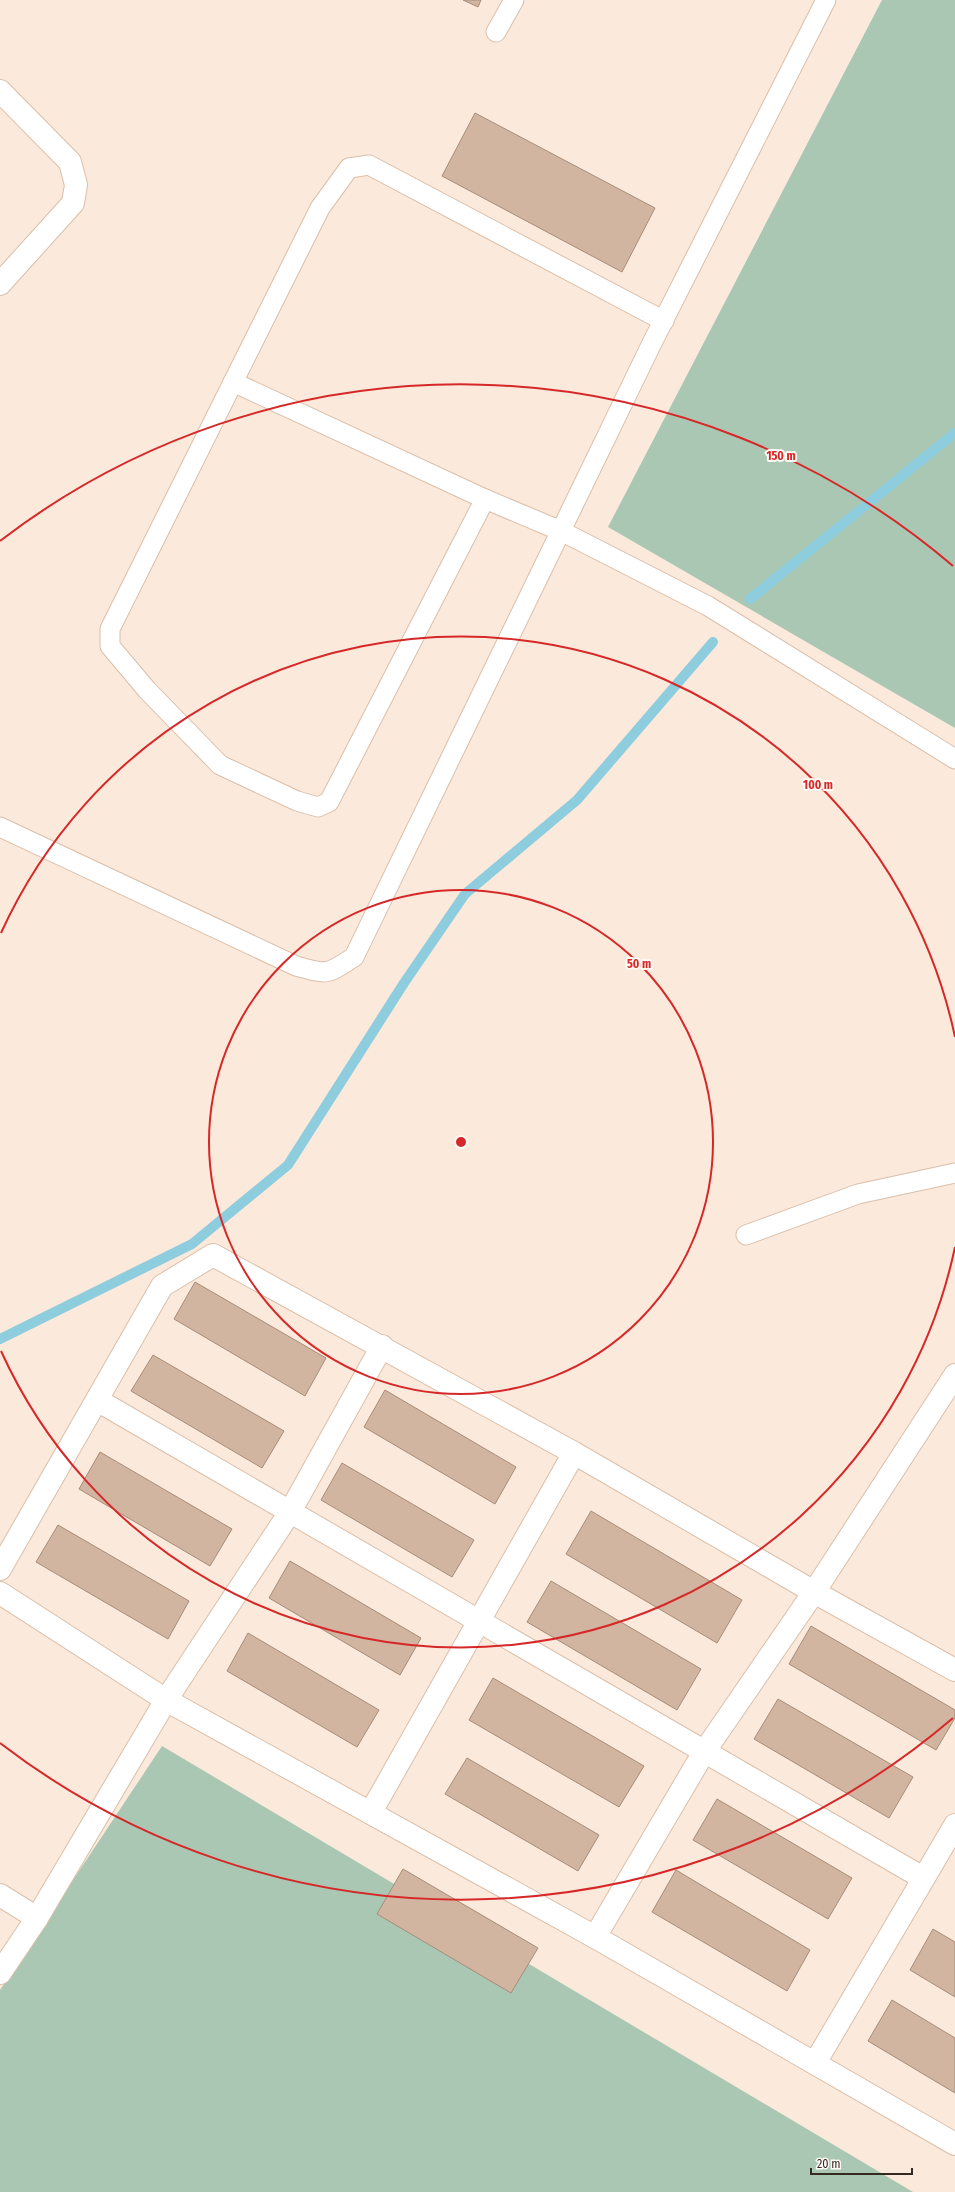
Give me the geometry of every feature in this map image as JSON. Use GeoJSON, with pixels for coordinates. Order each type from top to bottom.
{"type":"FeatureCollection","features":[{"type":"Feature","properties":{"kind":"street"},"geometry":{"type":"LineString","coordinates":[[0,91],[70,162],[76,185],[72,203],[0,284]]}},
{"type":"Feature","properties":{"kind":"street"},"geometry":{"type":"LineString","coordinates":[[0,1569],[162,1286],[213,1255],[382,1346],[574,1453],[814,1592],[955,1670]]}},
{"type":"Feature","properties":{"kind":"street"},"geometry":{"type":"LineString","coordinates":[[0,1974],[37,1918],[166,1700],[290,1512],[382,1346]]}},
{"type":"Feature","properties":{"kind":"street"},"geometry":{"type":"LineString","coordinates":[[595,1937],[704,1752],[814,1592],[955,1375]]}},
{"type":"Feature","properties":{"kind":"street"},"geometry":{"type":"LineString","coordinates":[[97,1400],[922,1878]]}},
{"type":"Feature","properties":{"kind":"street"},"geometry":{"type":"LineString","coordinates":[[371,1812],[574,1453]]}},
{"type":"Feature","properties":{"kind":"street"},"geometry":{"type":"LineString","coordinates":[[0,1593],[166,1700],[595,1937],[955,2144]]}},
{"type":"Feature","properties":{"kind":"street"},"geometry":{"type":"LineString","coordinates":[[815,2063],[922,1878],[955,1825]]}},
{"type":"Feature","properties":{"kind":"street"},"geometry":{"type":"LineString","coordinates":[[0,1895],[37,1918]]}},
{"type":"Feature","properties":{"kind":"lane"},"geometry":{"type":"LineString","coordinates":[[496,32],[514,0]]}},
{"type":"Feature","properties":{"kind":"lane"},"geometry":{"type":"LineString","coordinates":[[0,827],[296,966],[318,972],[330,973],[354,957],[664,321],[826,0]]}},
{"type":"Feature","properties":{"kind":"lane"},"geometry":{"type":"LineString","coordinates":[[485,499],[329,802],[318,807],[297,801],[220,765],[147,690],[110,646],[110,628],[320,208],[349,168],[369,165],[664,321]]}},
{"type":"Feature","properties":{"kind":"lane"},"geometry":{"type":"LineString","coordinates":[[233,382],[485,499],[561,531],[708,606],[955,759]]}},
{"type":"Feature","properties":{"kind":"lane"},"geometry":{"type":"LineString","coordinates":[[746,1235],[858,1194],[938,1175],[955,1173]]}},
{"type":"Feature","properties":{"kind":"green space"},"geometry":{"type":"Polygon","coordinates":[[[882,0],[955,0],[955,728],[608,527],[882,0]]]}},
{"type":"Feature","properties":{"kind":"green space"},"geometry":{"type":"Polygon","coordinates":[[[162,1746],[913,2192],[0,2192],[0,1990],[162,1746]]]}},
{"type":"Feature","properties":{"kind":"building"},"geometry":{"type":"Polygon","coordinates":[[[463,0],[481,0],[478,7],[463,0]]]}},
{"type":"Feature","properties":{"kind":"building"},"geometry":{"type":"Polygon","coordinates":[[[475,113],[655,208],[622,272],[442,176],[475,113]]]}},
{"type":"Feature","properties":{"kind":"building"},"geometry":{"type":"Polygon","coordinates":[[[195,1282],[326,1358],[305,1396],[174,1319],[195,1282]]]}},
{"type":"Feature","properties":{"kind":"building"},"geometry":{"type":"Polygon","coordinates":[[[153,1355],[284,1431],[262,1468],[131,1391],[153,1355]]]}},
{"type":"Feature","properties":{"kind":"building"},"geometry":{"type":"Polygon","coordinates":[[[385,1390],[516,1467],[495,1504],[364,1427],[385,1390]]]}},
{"type":"Feature","properties":{"kind":"building"},"geometry":{"type":"Polygon","coordinates":[[[100,1452],[232,1529],[210,1566],[79,1489],[100,1452]]]}},
{"type":"Feature","properties":{"kind":"building"},"geometry":{"type":"Polygon","coordinates":[[[342,1463],[474,1540],[452,1577],[321,1500],[342,1463]]]}},
{"type":"Feature","properties":{"kind":"building"},"geometry":{"type":"Polygon","coordinates":[[[591,1511],[742,1600],[717,1643],[566,1554],[591,1511]]]}},
{"type":"Feature","properties":{"kind":"building"},"geometry":{"type":"Polygon","coordinates":[[[58,1525],[189,1601],[168,1639],[36,1562],[58,1525]]]}},
{"type":"Feature","properties":{"kind":"building"},"geometry":{"type":"Polygon","coordinates":[[[290,1561],[421,1638],[400,1675],[269,1598],[290,1561]]]}},
{"type":"Feature","properties":{"kind":"building"},"geometry":{"type":"Polygon","coordinates":[[[551,1581],[701,1669],[677,1710],[527,1622],[551,1581]]]}},
{"type":"Feature","properties":{"kind":"building"},"geometry":{"type":"Polygon","coordinates":[[[811,1626],[955,1710],[955,1718],[936,1750],[789,1664],[811,1626]]]}},
{"type":"Feature","properties":{"kind":"building"},"geometry":{"type":"Polygon","coordinates":[[[248,1633],[379,1710],[357,1747],[227,1671],[248,1633]]]}},
{"type":"Feature","properties":{"kind":"building"},"geometry":{"type":"Polygon","coordinates":[[[493,1678],[644,1766],[619,1807],[469,1720],[493,1678]]]}},
{"type":"Feature","properties":{"kind":"building"},"geometry":{"type":"Polygon","coordinates":[[[778,1699],[913,1777],[889,1818],[754,1739],[778,1699]]]}},
{"type":"Feature","properties":{"kind":"building"},"geometry":{"type":"Polygon","coordinates":[[[467,1758],[599,1835],[578,1871],[445,1794],[467,1758]]]}},
{"type":"Feature","properties":{"kind":"building"},"geometry":{"type":"Polygon","coordinates":[[[717,1799],[852,1878],[828,1919],[693,1840],[717,1799]]]}},
{"type":"Feature","properties":{"kind":"building"},"geometry":{"type":"Polygon","coordinates":[[[403,1869],[538,1948],[511,1993],[377,1914],[403,1869]]]}},
{"type":"Feature","properties":{"kind":"building"},"geometry":{"type":"Polygon","coordinates":[[[676,1870],[810,1950],[787,1991],[652,1912],[676,1870]]]}},
{"type":"Feature","properties":{"kind":"building"},"geometry":{"type":"Polygon","coordinates":[[[933,1929],[955,1942],[955,1997],[910,1970],[933,1929]]]}},
{"type":"Feature","properties":{"kind":"building"},"geometry":{"type":"Polygon","coordinates":[[[892,2000],[955,2038],[955,2093],[868,2041],[892,2000]]]}},
{"type":"Feature","properties":{"kind":"waterway"},"geometry":{"type":"LineString","coordinates":[[750,599],[955,433]]}},
{"type":"Feature","properties":{"kind":"waterway"},"geometry":{"type":"LineString","coordinates":[[0,1339],[192,1244],[288,1165],[404,983],[465,894],[577,800],[713,642]]}}]}
